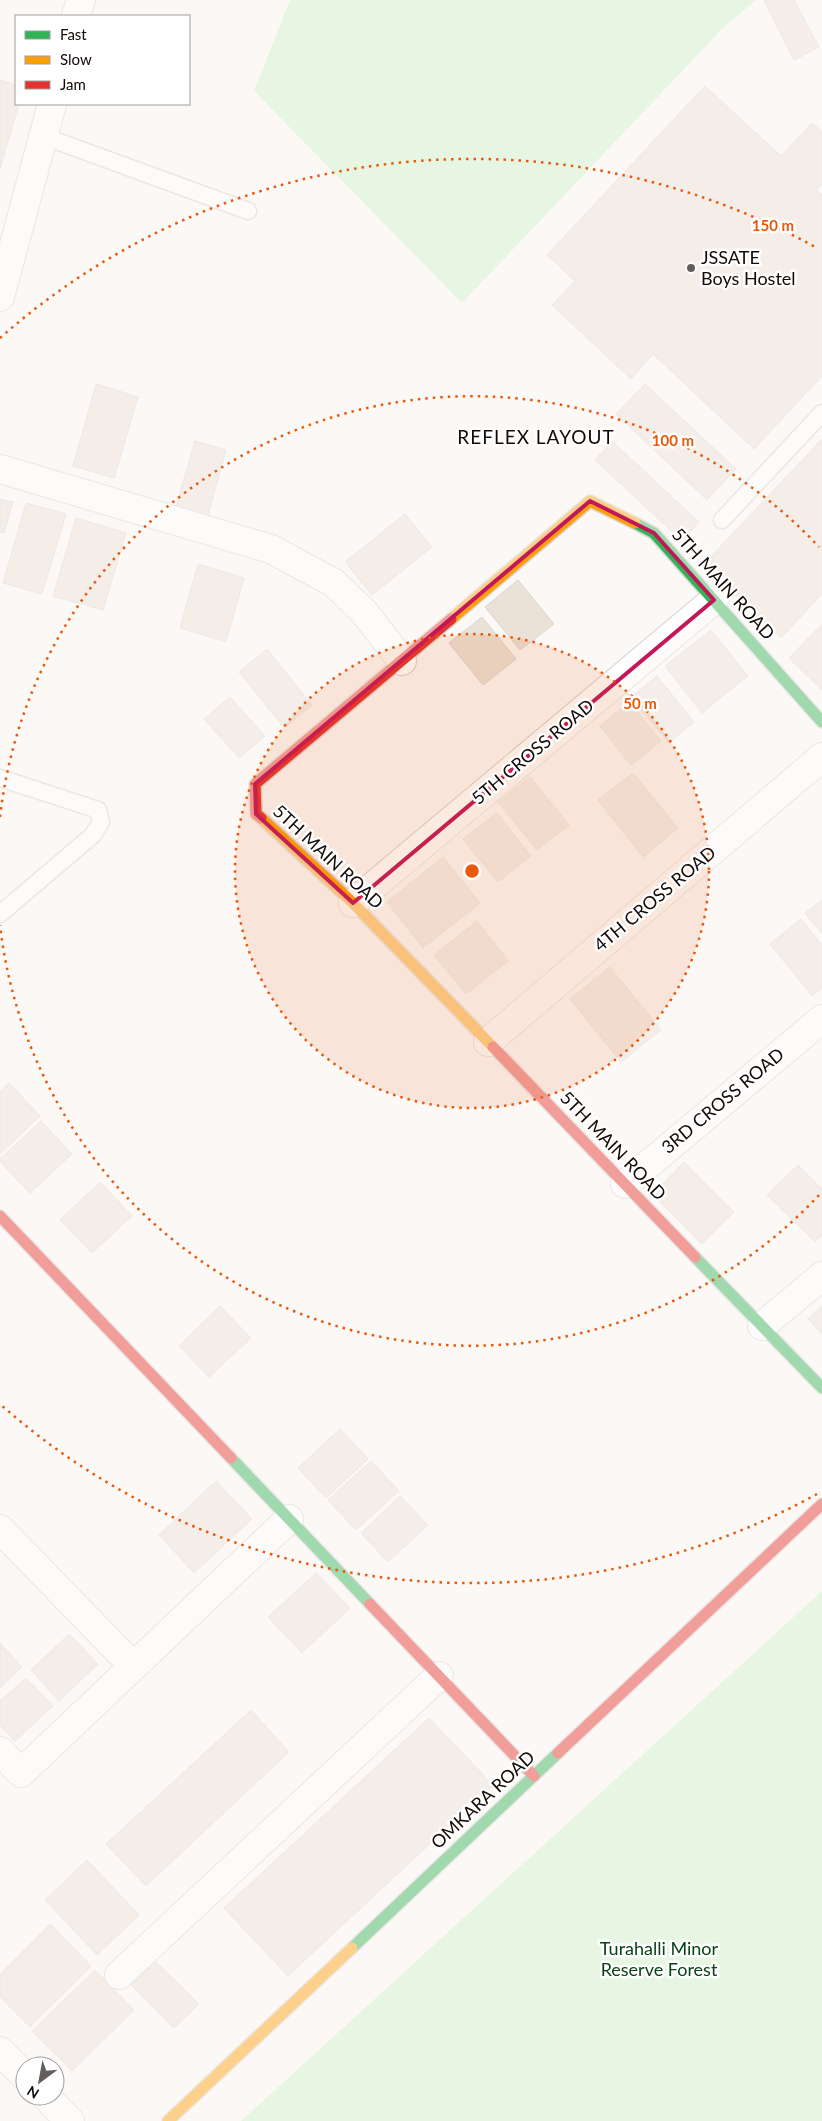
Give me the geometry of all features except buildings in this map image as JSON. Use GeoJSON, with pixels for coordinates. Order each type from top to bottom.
{"type":"FeatureCollection","features":[{"type":"Feature","properties":{"kind":"street"},"geometry":{"type":"LineString","coordinates":[[76,15],[81,0]]}},
{"type":"Feature","properties":{"kind":"street"},"geometry":{"type":"LineString","coordinates":[[0,297],[9,224],[43,136],[52,105]]}},
{"type":"Feature","properties":{"kind":"street"},"geometry":{"type":"LineString","coordinates":[[0,469],[271,549],[334,583],[364,612],[402,660]]}},
{"type":"Feature","properties":{"kind":"street","name":"5TH MAIN ROAD"},"geometry":{"type":"LineString","coordinates":[[822,722],[654,534],[590,501],[255,784],[256,814],[353,903],[822,1388]]}},
{"type":"Feature","properties":{"kind":"street","name":"5TH CROSS ROAD"},"geometry":{"type":"LineString","coordinates":[[353,903],[714,600]]}},
{"type":"Feature","properties":{"kind":"street","name":"4TH CROSS ROAD"},"geometry":{"type":"LineString","coordinates":[[488,1042],[822,757]]}},
{"type":"Feature","properties":{"kind":"street","name":"3RD CROSS ROAD"},"geometry":{"type":"LineString","coordinates":[[624,1184],[822,1018]]}},
{"type":"Feature","properties":{"kind":"street"},"geometry":{"type":"LineString","coordinates":[[0,1216],[534,1776]]}},
{"type":"Feature","properties":{"kind":"street"},"geometry":{"type":"LineString","coordinates":[[762,1326],[822,1276]]}},
{"type":"Feature","properties":{"kind":"street","name":"OMKARA ROAD"},"geometry":{"type":"LineString","coordinates":[[168,2121],[822,1504]]}},
{"type":"Feature","properties":{"kind":"street"},"geometry":{"type":"LineString","coordinates":[[0,1751],[21,1772],[289,1519]]}},
{"type":"Feature","properties":{"kind":"street"},"geometry":{"type":"LineString","coordinates":[[0,1529],[133,1666]]}},
{"type":"Feature","properties":{"kind":"street"},"geometry":{"type":"LineString","coordinates":[[119,1975],[439,1676]]}},
{"type":"Feature","properties":{"kind":"street"},"geometry":{"type":"LineString","coordinates":[[0,2050],[15,2066]]}},
{"type":"Feature","properties":{"kind":"street"},"geometry":{"type":"LineString","coordinates":[[55,2106],[70,2121]]}},
{"type":"Feature","properties":{"kind":"lane"},"geometry":{"type":"LineString","coordinates":[[43,136],[248,211]]}},
{"type":"Feature","properties":{"kind":"lane"},"geometry":{"type":"LineString","coordinates":[[722,520],[822,413]]}},
{"type":"Feature","properties":{"kind":"lane"},"geometry":{"type":"LineString","coordinates":[[0,778],[98,810],[101,822],[92,834],[0,914]]}},
{"type":"Feature","properties":{"kind":"highlighted area"},"geometry":{"type":"Polygon","coordinates":[[[590,501],[654,533],[714,600],[353,903],[256,814],[255,784],[590,501]]]}},
{"type":"Feature","properties":{"kind":"green space"},"geometry":{"type":"Polygon","coordinates":[[[290,0],[756,0],[723,28],[462,303],[254,91],[290,0]]]}},
{"type":"Feature","properties":{"kind":"green space","name":"Turahalli Minor Reserve Forest"},"geometry":{"type":"Polygon","coordinates":[[[822,1591],[822,2121],[241,2121],[822,1591]]]}},
{"type":"Feature","properties":{"kind":"traffic: fast"},"geometry":{"type":"LineString","coordinates":[[635,523],[654,533],[822,722]]}},
{"type":"Feature","properties":{"kind":"traffic: fast"},"geometry":{"type":"LineString","coordinates":[[695,1257],[822,1388]]}},
{"type":"Feature","properties":{"kind":"traffic: fast"},"geometry":{"type":"LineString","coordinates":[[231,1458],[370,1604]]}},
{"type":"Feature","properties":{"kind":"traffic: fast"},"geometry":{"type":"LineString","coordinates":[[352,1948],[558,1753]]}},
{"type":"Feature","properties":{"kind":"traffic: slow"},"geometry":{"type":"LineString","coordinates":[[451,619],[590,501],[635,523]]}},
{"type":"Feature","properties":{"kind":"traffic: slow"},"geometry":{"type":"LineString","coordinates":[[261,818],[353,903],[493,1047]]}},
{"type":"Feature","properties":{"kind":"traffic: slow"},"geometry":{"type":"LineString","coordinates":[[168,2121],[352,1948]]}},
{"type":"Feature","properties":{"kind":"traffic: jam"},"geometry":{"type":"LineString","coordinates":[[261,818],[256,814],[255,784],[451,619]]}},
{"type":"Feature","properties":{"kind":"traffic: jam"},"geometry":{"type":"LineString","coordinates":[[493,1047],[695,1257]]}},
{"type":"Feature","properties":{"kind":"traffic: jam"},"geometry":{"type":"LineString","coordinates":[[0,1216],[231,1458]]}},
{"type":"Feature","properties":{"kind":"traffic: jam"},"geometry":{"type":"LineString","coordinates":[[558,1753],[822,1504]]}},
{"type":"Feature","properties":{"kind":"traffic: jam"},"geometry":{"type":"LineString","coordinates":[[370,1604],[534,1776]]}},
{"type":"Feature","properties":{"kind":"place","name":"JSSATE Boys Hostel"},"geometry":{"type":"Point","coordinates":[691,268]}},
{"type":"Feature","properties":{"kind":"district","name":"REFLEX LAYOUT"},"geometry":{"type":"Point","coordinates":[536,437]}}]}
